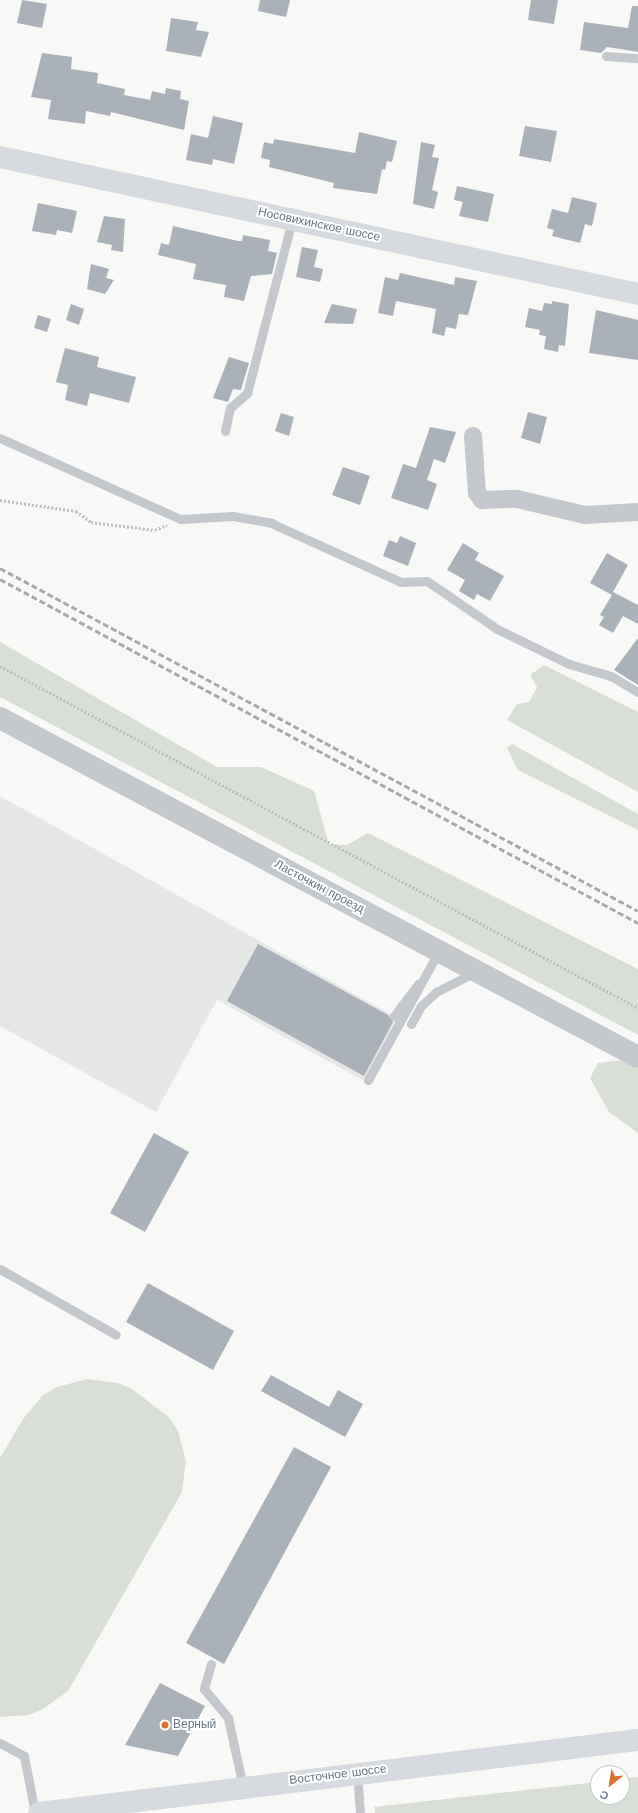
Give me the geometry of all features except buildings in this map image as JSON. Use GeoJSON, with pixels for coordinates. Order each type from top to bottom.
{"type":"FeatureCollection","features":[{"type":"Feature","properties":{"kind":"main road","name":"Носовихинское шоссе"},"geometry":{"type":"LineString","coordinates":[[0,156],[638,294]]}},
{"type":"Feature","properties":{"kind":"main road","name":"Восточное шоссе"},"geometry":{"type":"LineString","coordinates":[[39,1813],[357,1772],[638,1740]]}},
{"type":"Feature","properties":{"kind":"street"},"geometry":{"type":"LineString","coordinates":[[474,436],[477,493],[482,500],[518,500],[585,514],[638,512]]}},
{"type":"Feature","properties":{"kind":"street","name":"Ласточкин проезд"},"geometry":{"type":"LineString","coordinates":[[0,718],[638,1057]]}},
{"type":"Feature","properties":{"kind":"lane"},"geometry":{"type":"LineString","coordinates":[[606,56],[638,58]]}},
{"type":"Feature","properties":{"kind":"lane"},"geometry":{"type":"LineString","coordinates":[[225,431],[230,408],[247,393],[292,220]]}},
{"type":"Feature","properties":{"kind":"lane"},"geometry":{"type":"LineString","coordinates":[[0,438],[180,519],[233,516],[271,523],[400,582],[427,581],[497,629],[569,664],[611,676],[638,692]]}},
{"type":"Feature","properties":{"kind":"lane"},"geometry":{"type":"LineString","coordinates":[[368,1080],[439,951]]}},
{"type":"Feature","properties":{"kind":"lane"},"geometry":{"type":"LineString","coordinates":[[411,1024],[421,1006],[436,992],[477,971]]}},
{"type":"Feature","properties":{"kind":"lane"},"geometry":{"type":"LineString","coordinates":[[394,1016],[410,991],[422,980]]}},
{"type":"Feature","properties":{"kind":"lane"},"geometry":{"type":"LineString","coordinates":[[0,1270],[116,1335]]}},
{"type":"Feature","properties":{"kind":"lane"},"geometry":{"type":"LineString","coordinates":[[211,1664],[204,1689],[228,1718],[243,1787]]}},
{"type":"Feature","properties":{"kind":"lane"},"geometry":{"type":"LineString","coordinates":[[0,1743],[24,1756],[35,1813]]}},
{"type":"Feature","properties":{"kind":"lane"},"geometry":{"type":"LineString","coordinates":[[357,1772],[360,1813]]}},
{"type":"Feature","properties":{"kind":"path"},"geometry":{"type":"LineString","coordinates":[[0,500],[76,511],[91,522],[155,530],[180,519]]}},
{"type":"Feature","properties":{"kind":"path"},"geometry":{"type":"LineString","coordinates":[[0,666],[638,1008]]}},
{"type":"Feature","properties":{"kind":"shaded area"},"geometry":{"type":"Polygon","coordinates":[[[0,642],[217,767],[261,767],[314,791],[329,844],[347,845],[368,833],[638,969],[638,1035],[0,697],[0,642]]]}},
{"type":"Feature","properties":{"kind":"shaded area"},"geometry":{"type":"Polygon","coordinates":[[[544,665],[638,712],[638,792],[507,720],[517,704],[529,702],[537,687],[530,675],[544,665]]]}},
{"type":"Feature","properties":{"kind":"shaded area"},"geometry":{"type":"Polygon","coordinates":[[[512,744],[638,814],[638,830],[518,770],[507,748],[512,744]]]}},
{"type":"Feature","properties":{"kind":"shaded area"},"geometry":{"type":"Polygon","coordinates":[[[0,796],[399,1019],[364,1081],[217,1000],[156,1112],[0,1026],[0,796]]]}},
{"type":"Feature","properties":{"kind":"shaded area"},"geometry":{"type":"Polygon","coordinates":[[[623,1060],[638,1068],[638,1133],[609,1112],[590,1078],[598,1063],[623,1060]]]}},
{"type":"Feature","properties":{"kind":"shaded area"},"geometry":{"type":"Polygon","coordinates":[[[87,1379],[118,1383],[132,1389],[170,1418],[178,1431],[186,1461],[182,1492],[68,1691],[43,1709],[29,1715],[0,1717],[0,1458],[23,1419],[43,1395],[57,1387],[87,1379]]]}},
{"type":"Feature","properties":{"kind":"shaded area"},"geometry":{"type":"Polygon","coordinates":[[[638,1777],[638,1813],[375,1813],[374,1807],[590,1783],[590,1805],[630,1805],[630,1778],[638,1777]]]}},
{"type":"Feature","properties":{"kind":"railway"},"geometry":{"type":"LineString","coordinates":[[0,568],[638,911]]}},
{"type":"Feature","properties":{"kind":"railway"},"geometry":{"type":"LineString","coordinates":[[0,579],[638,923]]}},
{"type":"Feature","properties":{"kind":"place","name":"Верный"},"geometry":{"type":"Point","coordinates":[165,1725]}}]}
